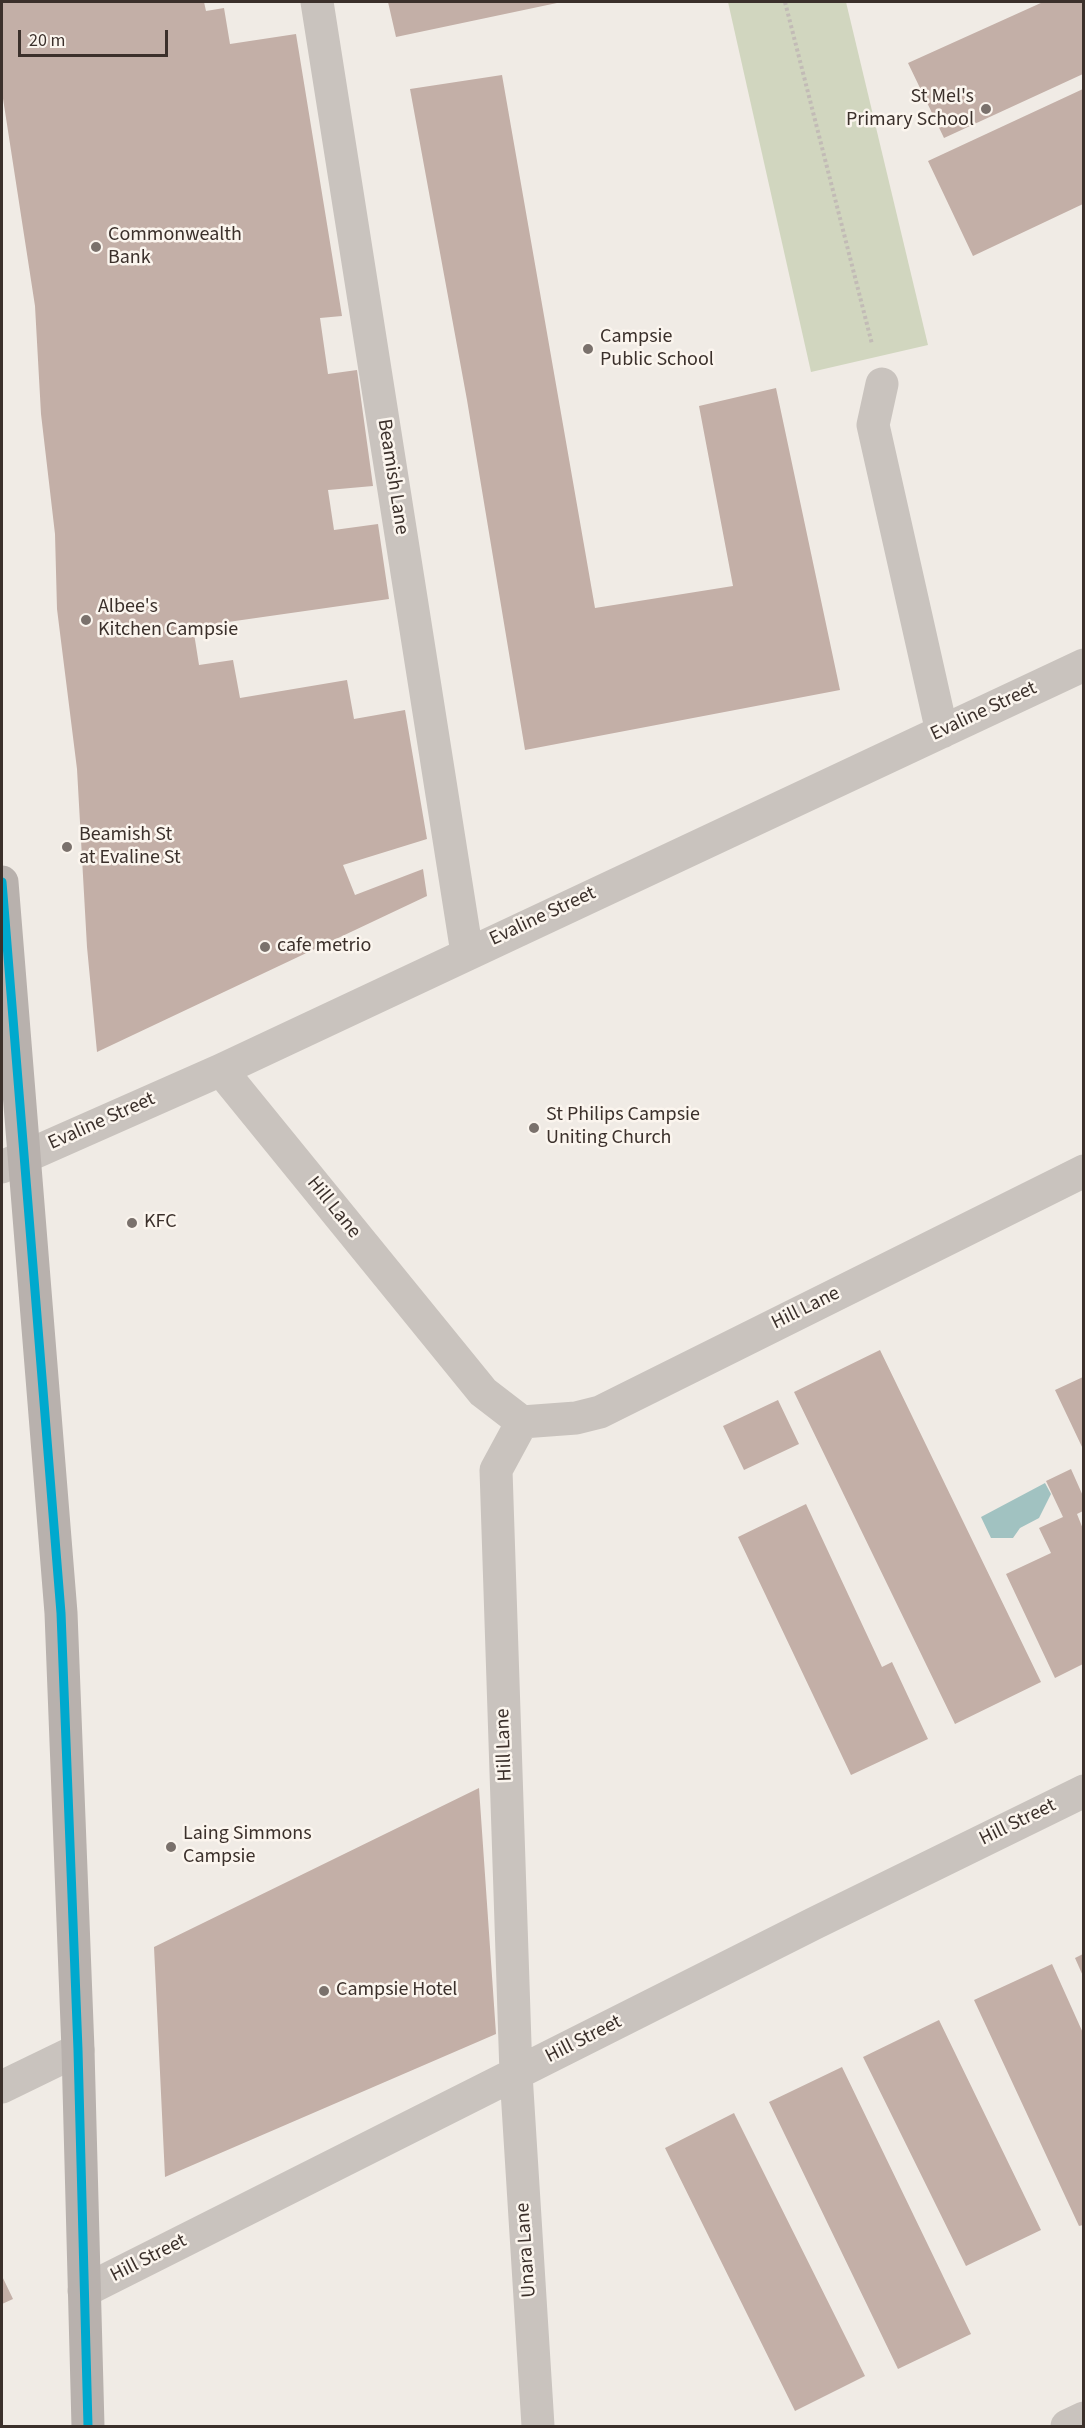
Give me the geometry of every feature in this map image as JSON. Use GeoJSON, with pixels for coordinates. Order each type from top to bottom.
{"type":"FeatureCollection","features":[{"type":"Feature","properties":{"kind":"main road"},"geometry":{"type":"LineString","coordinates":[[2,882],[13,1162],[61,1613],[78,2050],[88,2427]]}},
{"type":"Feature","properties":{"kind":"street","name":"Beamish Lane"},"geometry":{"type":"LineString","coordinates":[[317,2],[467,953]]}},
{"type":"Feature","properties":{"kind":"street"},"geometry":{"type":"LineString","coordinates":[[882,384],[873,424],[942,732]]}},
{"type":"Feature","properties":{"kind":"street","name":"Evaline Street"},"geometry":{"type":"LineString","coordinates":[[13,1162],[221,1070],[1083,665]]}},
{"type":"Feature","properties":{"kind":"street","name":"Hill Lane"},"geometry":{"type":"LineString","coordinates":[[221,1070],[483,1392],[522,1422],[576,1418],[600,1412],[1083,1171]]}},
{"type":"Feature","properties":{"kind":"street","name":"Hill Lane"},"geometry":{"type":"LineString","coordinates":[[516,2074],[496,1470],[522,1422]]}},
{"type":"Feature","properties":{"kind":"street","name":"Hill Street"},"geometry":{"type":"LineString","coordinates":[[84,2291],[815,1923],[1083,1791]]}},
{"type":"Feature","properties":{"kind":"street"},"geometry":{"type":"LineString","coordinates":[[2,2087],[78,2050]]}},
{"type":"Feature","properties":{"kind":"street","name":"Unara Lane"},"geometry":{"type":"LineString","coordinates":[[516,2074],[538,2427]]}},
{"type":"Feature","properties":{"kind":"street"},"geometry":{"type":"LineString","coordinates":[[1067,2427],[1083,2418]]}},
{"type":"Feature","properties":{"kind":"path"},"geometry":{"type":"LineString","coordinates":[[785,2],[882,384]]}},
{"type":"Feature","properties":{"kind":"green space"},"geometry":{"type":"Polygon","coordinates":[[[728,2],[846,2],[928,345],[811,372],[728,2]]]}},
{"type":"Feature","properties":{"kind":"water"},"geometry":{"type":"Polygon","coordinates":[[[1045,1483],[1051,1494],[1039,1518],[1020,1528],[1013,1538],[991,1538],[981,1517],[1045,1483]]]}},
{"type":"Feature","properties":{"kind":"building"},"geometry":{"type":"Polygon","coordinates":[[[2,2],[204,2],[206,11],[224,8],[230,44],[296,34],[342,316],[320,318],[328,374],[357,370],[373,486],[328,490],[334,530],[378,524],[389,599],[193,627],[199,665],[233,660],[240,698],[347,680],[354,719],[405,710],[427,839],[343,865],[355,895],[423,869],[427,896],[97,1052],[87,947],[77,769],[57,609],[55,534],[41,414],[35,306],[2,92],[2,2]]]}},
{"type":"Feature","properties":{"kind":"building"},"geometry":{"type":"Polygon","coordinates":[[[388,2],[557,2],[557,3],[396,37],[388,2]]]}},
{"type":"Feature","properties":{"kind":"building"},"geometry":{"type":"Polygon","coordinates":[[[1043,2],[1083,2],[1083,74],[944,138],[908,63],[1043,2]]]}},
{"type":"Feature","properties":{"kind":"building"},"geometry":{"type":"Polygon","coordinates":[[[502,75],[595,608],[733,586],[699,406],[776,388],[840,690],[525,750],[467,400],[410,89],[502,75]]]}},
{"type":"Feature","properties":{"kind":"building"},"geometry":{"type":"Polygon","coordinates":[[[1083,89],[1083,204],[973,256],[928,161],[1083,89]]]}},
{"type":"Feature","properties":{"kind":"building"},"geometry":{"type":"Polygon","coordinates":[[[880,1350],[1041,1682],[955,1724],[794,1392],[880,1350]]]}},
{"type":"Feature","properties":{"kind":"building"},"geometry":{"type":"Polygon","coordinates":[[[1083,1377],[1083,1449],[1055,1390],[1083,1377]]]}},
{"type":"Feature","properties":{"kind":"building"},"geometry":{"type":"Polygon","coordinates":[[[778,1400],[799,1444],[744,1470],[723,1426],[778,1400]]]}},
{"type":"Feature","properties":{"kind":"building"},"geometry":{"type":"Polygon","coordinates":[[[1071,1469],[1083,1496],[1083,1511],[1077,1514],[1083,1529],[1083,1664],[1055,1678],[1006,1574],[1051,1553],[1039,1528],[1063,1517],[1046,1481],[1071,1469]]]}},
{"type":"Feature","properties":{"kind":"building"},"geometry":{"type":"Polygon","coordinates":[[[806,1504],[882,1667],[892,1662],[928,1739],[851,1775],[738,1537],[806,1504]]]}},
{"type":"Feature","properties":{"kind":"building","name":"Campsie Hotel"},"geometry":{"type":"Polygon","coordinates":[[[479,1788],[496,2034],[165,2177],[154,1947],[479,1788]]]}},
{"type":"Feature","properties":{"kind":"building"},"geometry":{"type":"Polygon","coordinates":[[[1083,1954],[1083,1976],[1075,1958],[1083,1954]]]}},
{"type":"Feature","properties":{"kind":"building"},"geometry":{"type":"Polygon","coordinates":[[[1052,1964],[1083,2033],[1083,2225],[1079,2226],[974,2000],[1052,1964]]]}},
{"type":"Feature","properties":{"kind":"building"},"geometry":{"type":"Polygon","coordinates":[[[939,2020],[1041,2230],[966,2266],[863,2057],[939,2020]]]}},
{"type":"Feature","properties":{"kind":"building"},"geometry":{"type":"Polygon","coordinates":[[[842,2067],[971,2334],[898,2369],[769,2102],[842,2067]]]}},
{"type":"Feature","properties":{"kind":"building"},"geometry":{"type":"Polygon","coordinates":[[[734,2113],[865,2376],[795,2411],[665,2148],[734,2113]]]}},
{"type":"Feature","properties":{"kind":"building"},"geometry":{"type":"Polygon","coordinates":[[[2,2276],[13,2299],[2,2304],[2,2276]]]}},
{"type":"Feature","properties":{"kind":"transit line"},"geometry":{"type":"LineString","coordinates":[[2,882],[61,1613],[78,2050],[88,2426]]}},
{"type":"Feature","properties":{"kind":"place","name":"St Mel's Primary School"},"geometry":{"type":"Point","coordinates":[986,109]}},
{"type":"Feature","properties":{"kind":"place","name":"Commonwealth Bank"},"geometry":{"type":"Point","coordinates":[96,247]}},
{"type":"Feature","properties":{"kind":"place","name":"Campsie Public School"},"geometry":{"type":"Point","coordinates":[588,349]}},
{"type":"Feature","properties":{"kind":"place","name":"Albee's Kitchen Campsie"},"geometry":{"type":"Point","coordinates":[86,620]}},
{"type":"Feature","properties":{"kind":"place","name":"Beamish St at Evaline St"},"geometry":{"type":"Point","coordinates":[67,847]}},
{"type":"Feature","properties":{"kind":"place","name":"cafe metrio"},"geometry":{"type":"Point","coordinates":[265,947]}},
{"type":"Feature","properties":{"kind":"place","name":"St Philips Campsie Uniting Church"},"geometry":{"type":"Point","coordinates":[534,1128]}},
{"type":"Feature","properties":{"kind":"place","name":"KFC"},"geometry":{"type":"Point","coordinates":[132,1223]}},
{"type":"Feature","properties":{"kind":"place","name":"Laing Simmons Campsie"},"geometry":{"type":"Point","coordinates":[171,1847]}},
{"type":"Feature","properties":{"kind":"place","name":"Campsie Hotel"},"geometry":{"type":"Point","coordinates":[324,1991]}}]}
